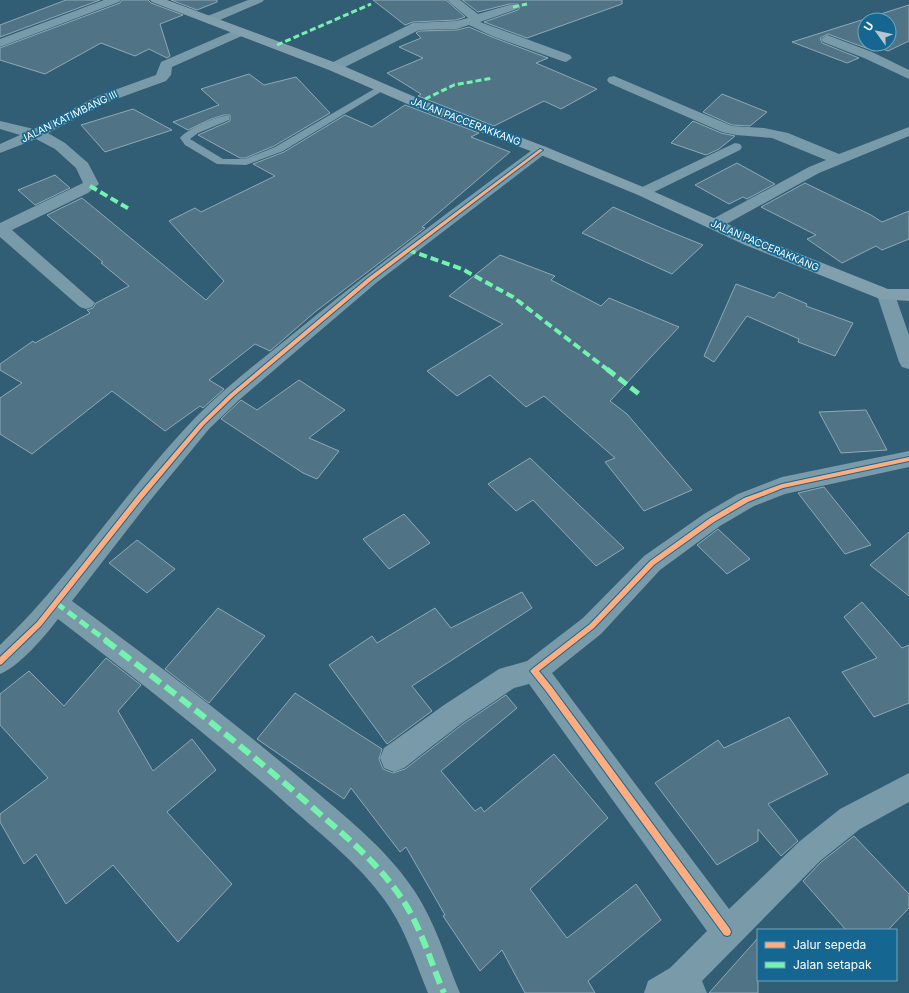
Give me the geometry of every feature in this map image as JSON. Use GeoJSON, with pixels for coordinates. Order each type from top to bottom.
{"type":"FeatureCollection","features":[{"type":"Feature","properties":{"kind":"main road","name":"JALAN PACCERAKKANG"},"geometry":{"type":"LineString","coordinates":[[156,0],[334,67],[380,88],[541,150],[643,192],[751,241],[886,295],[909,295]]}},
{"type":"Feature","properties":{"kind":"street"},"geometry":{"type":"LineString","coordinates":[[0,43],[115,0]]}},
{"type":"Feature","properties":{"kind":"street"},"geometry":{"type":"LineString","coordinates":[[209,20],[258,0]]}},
{"type":"Feature","properties":{"kind":"street"},"geometry":{"type":"LineString","coordinates":[[453,0],[473,20],[496,33],[566,58]]}},
{"type":"Feature","properties":{"kind":"street"},"geometry":{"type":"LineString","coordinates":[[334,67],[417,26],[451,26],[513,7],[505,0]]}},
{"type":"Feature","properties":{"kind":"street","name":"JALAN KATIMBANG III"},"geometry":{"type":"LineString","coordinates":[[0,149],[37,133],[103,99],[161,78],[164,75],[166,65],[240,32]]}},
{"type":"Feature","properties":{"kind":"street"},"geometry":{"type":"LineString","coordinates":[[827,39],[868,55],[909,75]]}},
{"type":"Feature","properties":{"kind":"street"},"geometry":{"type":"LineString","coordinates":[[614,80],[727,129],[737,132],[754,131],[775,134],[837,159]]}},
{"type":"Feature","properties":{"kind":"street"},"geometry":{"type":"LineString","coordinates":[[0,125],[28,133],[37,133],[60,146],[83,166],[91,184],[83,190],[0,229],[86,303]]}},
{"type":"Feature","properties":{"kind":"street"},"geometry":{"type":"LineString","coordinates":[[715,224],[814,170],[837,159],[909,131]]}},
{"type":"Feature","properties":{"kind":"street"},"geometry":{"type":"LineString","coordinates":[[643,192],[734,147]]}},
{"type":"Feature","properties":{"kind":"street"},"geometry":{"type":"LineString","coordinates":[[0,662],[39,624],[140,497],[202,424],[232,395],[370,279],[541,150]]}},
{"type":"Feature","properties":{"kind":"street"},"geometry":{"type":"LineString","coordinates":[[886,295],[909,362]]}},
{"type":"Feature","properties":{"kind":"street"},"geometry":{"type":"LineString","coordinates":[[394,758],[453,714],[508,678],[534,671],[592,626],[652,563],[712,520],[746,500],[782,486],[909,459]]}},
{"type":"Feature","properties":{"kind":"street"},"geometry":{"type":"LineString","coordinates":[[56,603],[194,708],[270,769],[352,843],[382,874],[410,912],[444,993]]}},
{"type":"Feature","properties":{"kind":"street"},"geometry":{"type":"LineString","coordinates":[[534,671],[549,689],[587,744],[727,932]]}},
{"type":"Feature","properties":{"kind":"street"},"geometry":{"type":"LineString","coordinates":[[677,988],[727,932],[810,851],[850,818],[909,787]]}},
{"type":"Feature","properties":{"kind":"lane"},"geometry":{"type":"LineString","coordinates":[[226,118],[195,131],[184,138],[188,143],[221,162],[246,162],[279,149],[380,88]]}},
{"type":"Feature","properties":{"kind":"building"},"geometry":{"type":"Polygon","coordinates":[[[66,0],[100,0],[0,37],[0,25],[66,0]]]}},
{"type":"Feature","properties":{"kind":"building"},"geometry":{"type":"Polygon","coordinates":[[[122,0],[148,0],[151,3],[183,15],[160,24],[170,56],[167,58],[149,49],[135,56],[101,43],[45,74],[0,60],[0,48],[120,3],[122,0]]]}},
{"type":"Feature","properties":{"kind":"building"},"geometry":{"type":"Polygon","coordinates":[[[171,0],[217,0],[217,2],[197,10],[171,0]]]}},
{"type":"Feature","properties":{"kind":"building"},"geometry":{"type":"Polygon","coordinates":[[[373,0],[446,0],[465,17],[456,20],[413,22],[405,25],[373,0]]]}},
{"type":"Feature","properties":{"kind":"building"},"geometry":{"type":"Polygon","coordinates":[[[462,0],[622,0],[622,4],[527,38],[484,22],[518,10],[520,7],[518,4],[509,4],[478,12],[462,0]]]}},
{"type":"Feature","properties":{"kind":"building"},"geometry":{"type":"Polygon","coordinates":[[[909,5],[909,41],[897,47],[897,12],[887,12],[909,5]]]}},
{"type":"Feature","properties":{"kind":"building"},"geometry":{"type":"Polygon","coordinates":[[[857,21],[857,45],[828,34],[820,38],[822,43],[859,58],[847,63],[792,42],[857,21]]]}},
{"type":"Feature","properties":{"kind":"building"},"geometry":{"type":"Polygon","coordinates":[[[469,27],[548,58],[536,63],[597,89],[561,109],[544,101],[494,126],[418,96],[421,94],[387,73],[423,58],[399,47],[421,38],[416,33],[419,31],[457,30],[469,27]]]}},
{"type":"Feature","properties":{"kind":"building"},"geometry":{"type":"Polygon","coordinates":[[[249,74],[264,85],[296,77],[330,113],[274,146],[245,158],[240,158],[198,135],[230,121],[230,115],[224,115],[211,119],[188,130],[173,122],[219,105],[201,89],[249,74]]]}},
{"type":"Feature","properties":{"kind":"building"},"geometry":{"type":"Polygon","coordinates":[[[722,94],[767,112],[750,126],[732,125],[703,112],[722,94]]]}},
{"type":"Feature","properties":{"kind":"building"},"geometry":{"type":"Polygon","coordinates":[[[405,105],[479,133],[471,137],[510,152],[422,227],[425,228],[315,312],[270,351],[255,344],[209,380],[224,389],[203,408],[200,406],[165,431],[112,391],[32,454],[0,434],[0,398],[22,383],[0,370],[0,364],[33,341],[35,343],[90,313],[87,310],[93,308],[96,303],[129,286],[47,215],[82,198],[206,300],[224,281],[169,221],[195,208],[201,212],[275,176],[253,164],[284,152],[345,115],[372,127],[405,105]]]}},
{"type":"Feature","properties":{"kind":"building"},"geometry":{"type":"Polygon","coordinates":[[[133,109],[172,130],[105,152],[81,125],[133,109]]]}},
{"type":"Feature","properties":{"kind":"building"},"geometry":{"type":"Polygon","coordinates":[[[693,121],[721,133],[735,136],[719,149],[706,155],[671,143],[693,121]]]}},
{"type":"Feature","properties":{"kind":"building"},"geometry":{"type":"Polygon","coordinates":[[[737,163],[775,184],[747,199],[743,197],[729,204],[695,185],[737,163]]]}},
{"type":"Feature","properties":{"kind":"building"},"geometry":{"type":"Polygon","coordinates":[[[55,175],[70,188],[35,205],[18,190],[55,175]]]}},
{"type":"Feature","properties":{"kind":"building"},"geometry":{"type":"Polygon","coordinates":[[[805,183],[871,215],[882,222],[909,211],[909,239],[882,250],[876,246],[842,263],[807,239],[816,235],[761,207],[805,183]]]}},
{"type":"Feature","properties":{"kind":"building"},"geometry":{"type":"Polygon","coordinates":[[[613,207],[703,245],[672,274],[582,233],[613,207]]]}},
{"type":"Feature","properties":{"kind":"building"},"geometry":{"type":"Polygon","coordinates":[[[500,255],[555,276],[551,280],[601,306],[609,298],[679,327],[610,401],[627,414],[692,490],[644,511],[605,462],[615,458],[544,396],[526,407],[490,375],[457,396],[427,371],[503,324],[449,296],[500,255]]]}},
{"type":"Feature","properties":{"kind":"building"},"geometry":{"type":"Polygon","coordinates":[[[736,284],[774,298],[779,292],[807,304],[806,306],[853,323],[835,356],[798,342],[799,339],[747,316],[714,362],[704,356],[736,284]]]}},
{"type":"Feature","properties":{"kind":"building"},"geometry":{"type":"Polygon","coordinates":[[[299,380],[345,410],[309,438],[339,451],[317,479],[303,473],[221,419],[241,400],[257,410],[299,380]]]}},
{"type":"Feature","properties":{"kind":"building"},"geometry":{"type":"Polygon","coordinates":[[[866,410],[887,450],[841,453],[819,412],[866,410]]]}},
{"type":"Feature","properties":{"kind":"building"},"geometry":{"type":"Polygon","coordinates":[[[530,458],[624,548],[596,566],[533,500],[516,511],[488,484],[530,458]]]}},
{"type":"Feature","properties":{"kind":"building"},"geometry":{"type":"Polygon","coordinates":[[[824,487],[871,545],[845,554],[798,493],[824,487]]]}},
{"type":"Feature","properties":{"kind":"building"},"geometry":{"type":"Polygon","coordinates":[[[404,514],[430,543],[389,569],[363,539],[404,514]]]}},
{"type":"Feature","properties":{"kind":"building"},"geometry":{"type":"Polygon","coordinates":[[[718,529],[750,559],[727,574],[697,545],[718,529]]]}},
{"type":"Feature","properties":{"kind":"building"},"geometry":{"type":"Polygon","coordinates":[[[909,532],[909,596],[870,565],[909,532]]]}},
{"type":"Feature","properties":{"kind":"building"},"geometry":{"type":"Polygon","coordinates":[[[137,540],[175,569],[147,593],[109,563],[137,540]]]}},
{"type":"Feature","properties":{"kind":"building"},"geometry":{"type":"Polygon","coordinates":[[[522,592],[532,608],[412,686],[432,711],[387,744],[329,665],[372,636],[377,643],[435,608],[451,628],[522,592]]]}},
{"type":"Feature","properties":{"kind":"building"},"geometry":{"type":"Polygon","coordinates":[[[862,602],[902,648],[909,645],[909,703],[874,717],[842,672],[877,658],[844,617],[862,602]]]}},
{"type":"Feature","properties":{"kind":"building"},"geometry":{"type":"Polygon","coordinates":[[[218,608],[265,636],[209,703],[165,669],[218,608]]]}},
{"type":"Feature","properties":{"kind":"building"},"geometry":{"type":"Polygon","coordinates":[[[106,658],[141,685],[118,711],[153,771],[192,739],[216,770],[167,812],[232,884],[178,942],[113,865],[66,904],[36,854],[24,864],[0,822],[0,814],[48,778],[0,725],[0,694],[29,671],[64,706],[106,658]]]}},
{"type":"Feature","properties":{"kind":"building"},"geometry":{"type":"Polygon","coordinates":[[[295,693],[382,749],[379,759],[383,769],[393,773],[405,769],[463,724],[506,695],[517,708],[441,771],[475,811],[481,807],[484,812],[554,754],[608,818],[530,889],[567,938],[636,884],[661,920],[588,981],[595,993],[525,993],[502,950],[480,971],[443,916],[445,915],[406,847],[400,852],[351,788],[344,799],[257,739],[295,693]]]}},
{"type":"Feature","properties":{"kind":"building"},"geometry":{"type":"Polygon","coordinates":[[[789,717],[828,774],[768,804],[798,841],[781,856],[758,829],[758,841],[717,865],[655,783],[718,740],[724,748],[789,717]]]}},
{"type":"Feature","properties":{"kind":"building"},"geometry":{"type":"Polygon","coordinates":[[[854,836],[909,894],[909,908],[889,929],[845,929],[803,881],[821,862],[854,836]]]}},
{"type":"Feature","properties":{"kind":"building"},"geometry":{"type":"Polygon","coordinates":[[[757,939],[758,993],[709,993],[757,939]]]}},
{"type":"Feature","properties":{"kind":"marked path"},"geometry":{"type":"LineString","coordinates":[[277,45],[371,4]]}},
{"type":"Feature","properties":{"kind":"marked path"},"geometry":{"type":"LineString","coordinates":[[513,7],[527,4]]}},
{"type":"Feature","properties":{"kind":"marked path"},"geometry":{"type":"LineString","coordinates":[[417,103],[445,88],[454,85],[493,78]]}},
{"type":"Feature","properties":{"kind":"marked path"},"geometry":{"type":"LineString","coordinates":[[90,186],[131,210]]}},
{"type":"Feature","properties":{"kind":"marked path"},"geometry":{"type":"LineString","coordinates":[[408,250],[462,269],[513,297],[639,394]]}},
{"type":"Feature","properties":{"kind":"marked path"},"geometry":{"type":"LineString","coordinates":[[56,603],[186,702],[249,753],[338,830],[378,868],[401,897],[410,912],[420,932],[444,993]]}},
{"type":"Feature","properties":{"kind":"cycle path"},"geometry":{"type":"LineString","coordinates":[[0,662],[39,624],[140,497],[202,424],[232,395],[370,279],[541,150]]}},
{"type":"Feature","properties":{"kind":"cycle path"},"geometry":{"type":"LineString","coordinates":[[727,932],[549,689],[534,671],[592,626],[652,563],[712,520],[746,500],[782,486],[909,459]]}}]}
